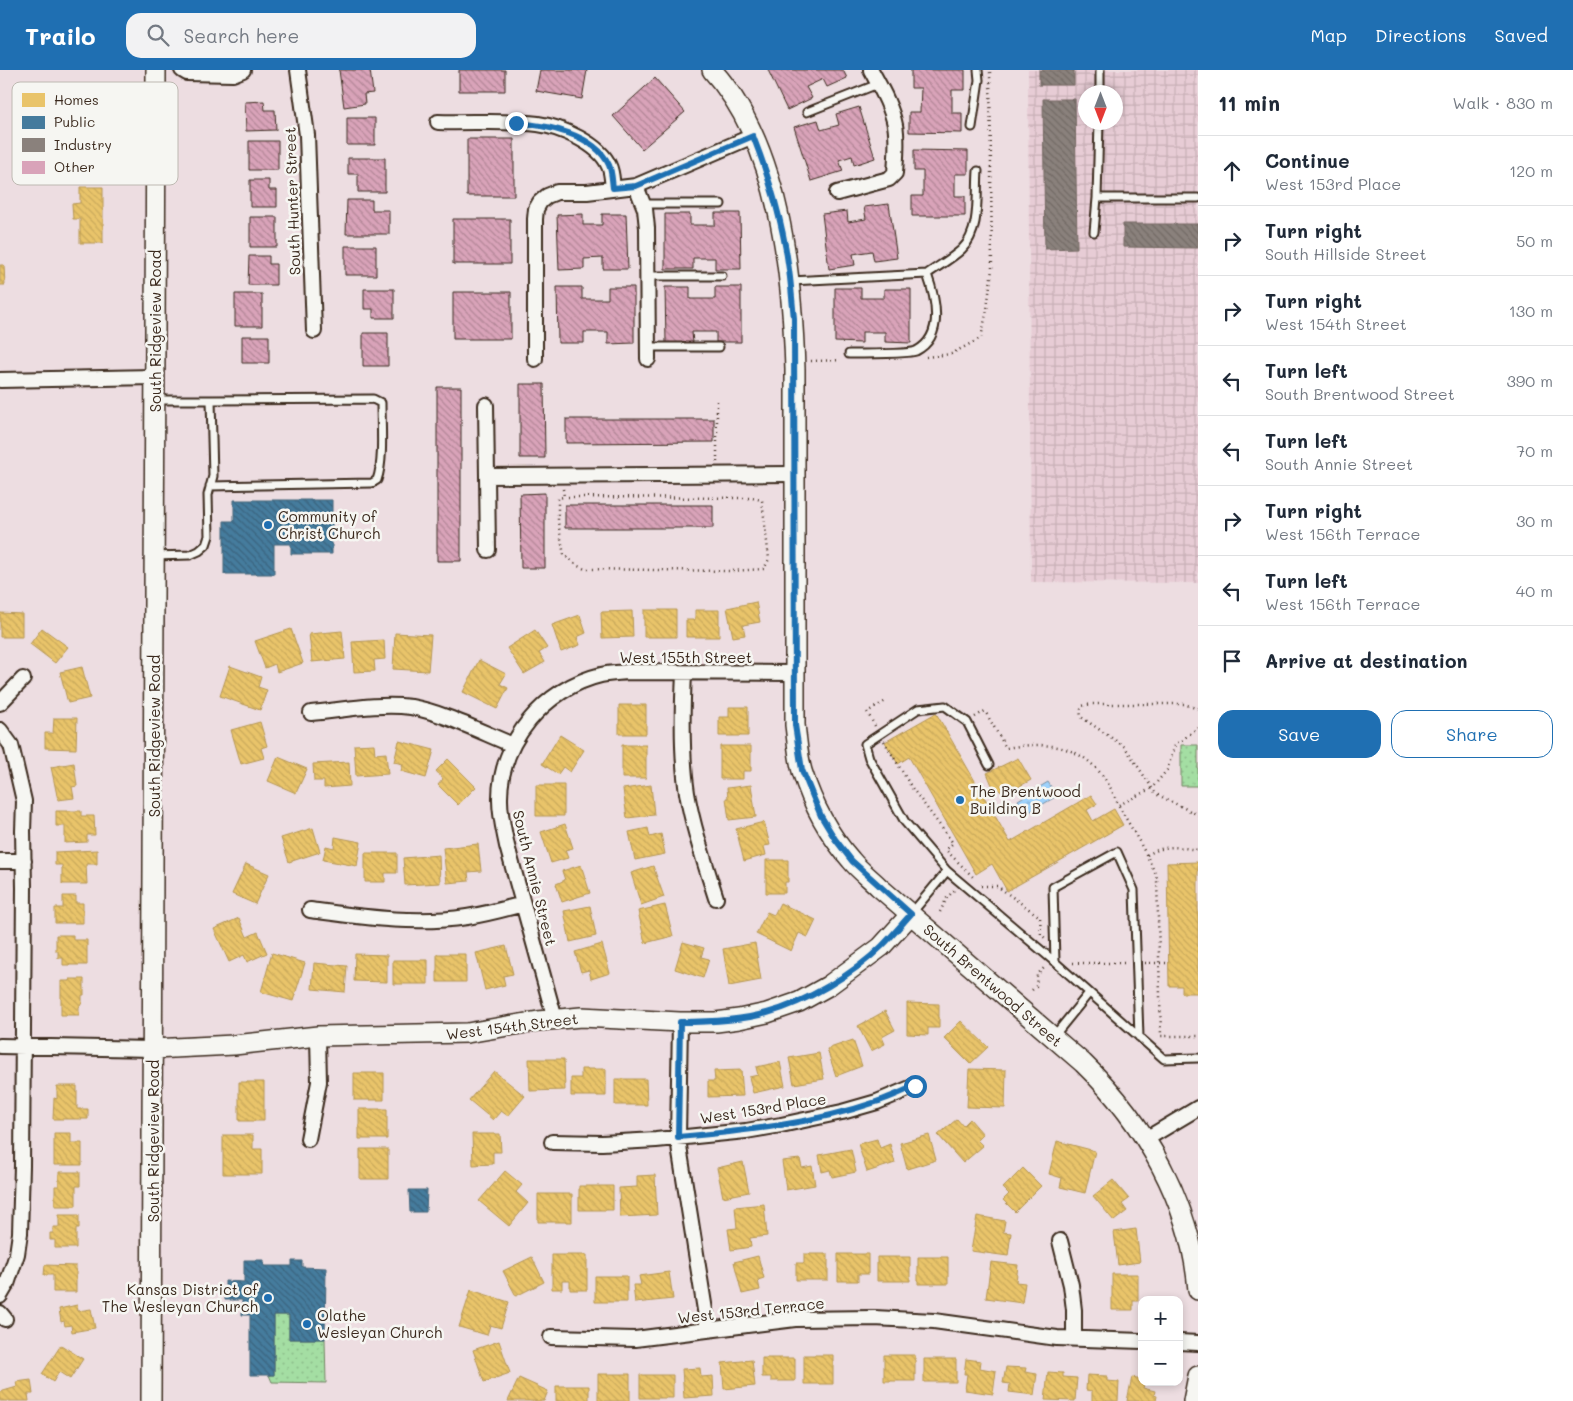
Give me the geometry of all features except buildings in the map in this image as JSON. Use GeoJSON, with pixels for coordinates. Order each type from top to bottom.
{"type":"FeatureCollection","features":[{"type":"Feature","properties":{"kind":"street"},"geometry":{"type":"LineString","coordinates":[[182,70],[187,73],[233,74],[243,70]]}},
{"type":"Feature","properties":{"kind":"street","name":"South Hunter Street"},"geometry":{"type":"LineString","coordinates":[[298,70],[307,135],[314,331]]}},
{"type":"Feature","properties":{"kind":"street","name":"South Brentwood Street"},"geometry":{"type":"LineString","coordinates":[[712,70],[738,105],[753,136],[764,164],[778,212],[788,263],[794,318],[795,362],[795,725],[802,770],[817,808],[835,839],[852,861],[1054,1037],[1105,1084],[1146,1139],[1169,1180],[1186,1229],[1198,1290]]}},
{"type":"Feature","properties":{"kind":"street"},"geometry":{"type":"LineString","coordinates":[[837,193],[889,179],[895,173],[895,125],[890,107],[871,70]]}},
{"type":"Feature","properties":{"kind":"street"},"geometry":{"type":"LineString","coordinates":[[438,122],[540,124],[565,132],[587,142],[600,152],[610,166],[613,188]]}},
{"type":"Feature","properties":{"kind":"street"},"geometry":{"type":"LineString","coordinates":[[535,359],[536,209],[540,202],[547,196],[557,192],[636,186],[753,136]]}},
{"type":"Feature","properties":{"kind":"street","name":"South Ridgeview Road"},"geometry":{"type":"LineString","coordinates":[[151,1401],[155,185]]}},
{"type":"Feature","properties":{"kind":"street"},"geometry":{"type":"LineString","coordinates":[[636,186],[643,204],[647,228],[648,353]]}},
{"type":"Feature","properties":{"kind":"street"},"geometry":{"type":"LineString","coordinates":[[0,380],[154,377]]}},
{"type":"Feature","properties":{"kind":"street"},"geometry":{"type":"LineString","coordinates":[[486,405],[488,550]]}},
{"type":"Feature","properties":{"kind":"street"},"geometry":{"type":"LineString","coordinates":[[487,476],[795,474]]}},
{"type":"Feature","properties":{"kind":"street","name":"West 155th Street"},"geometry":{"type":"LineString","coordinates":[[512,745],[534,715],[549,700],[566,689],[602,675],[628,672],[684,674],[796,673]]}},
{"type":"Feature","properties":{"kind":"street"},"geometry":{"type":"LineString","coordinates":[[684,674],[682,731],[687,794],[716,898]]}},
{"type":"Feature","properties":{"kind":"street"},"geometry":{"type":"LineString","coordinates":[[0,703],[23,679]]}},
{"type":"Feature","properties":{"kind":"street"},"geometry":{"type":"LineString","coordinates":[[311,713],[392,706],[412,708],[430,712],[512,745]]}},
{"type":"Feature","properties":{"kind":"street"},"geometry":{"type":"LineString","coordinates":[[0,730],[10,745],[24,801],[20,1234],[17,1254],[7,1284],[0,1296]]}},
{"type":"Feature","properties":{"kind":"street","name":"South Annie Street"},"geometry":{"type":"LineString","coordinates":[[512,745],[503,772],[500,801],[507,846],[555,1019]]}},
{"type":"Feature","properties":{"kind":"street"},"geometry":{"type":"LineString","coordinates":[[0,861],[24,861]]}},
{"type":"Feature","properties":{"kind":"street"},"geometry":{"type":"LineString","coordinates":[[310,910],[381,919],[431,920],[468,917],[523,904]]}},
{"type":"Feature","properties":{"kind":"street","name":"West 154th Street"},"geometry":{"type":"LineString","coordinates":[[153,1049],[225,1046],[318,1036],[468,1033],[555,1019],[581,1017],[680,1022],[716,1022],[739,1019],[768,1013],[799,1002],[828,986],[881,947],[911,914]]}},
{"type":"Feature","properties":{"kind":"street"},"geometry":{"type":"LineString","coordinates":[[680,1022],[678,1137],[708,1329]]}},
{"type":"Feature","properties":{"kind":"street"},"geometry":{"type":"LineString","coordinates":[[308,1139],[319,1082],[318,1036]]}},
{"type":"Feature","properties":{"kind":"street"},"geometry":{"type":"LineString","coordinates":[[0,1046],[153,1049]]}},
{"type":"Feature","properties":{"kind":"street","name":"West 153rd Place"},"geometry":{"type":"LineString","coordinates":[[552,1142],[602,1143],[746,1131],[809,1120],[877,1102],[915,1086]]}},
{"type":"Feature","properties":{"kind":"street"},"geometry":{"type":"LineString","coordinates":[[1146,1139],[1198,1108]]}},
{"type":"Feature","properties":{"kind":"street"},"geometry":{"type":"LineString","coordinates":[[1060,1241],[1071,1285],[1074,1310],[1074,1339]]}},
{"type":"Feature","properties":{"kind":"street","name":"West 153rd Terrace"},"geometry":{"type":"LineString","coordinates":[[551,1337],[635,1339],[795,1319],[874,1318],[934,1321],[1057,1338],[1138,1341]]}},
{"type":"Feature","properties":{"kind":"street"},"geometry":{"type":"LineString","coordinates":[[1183,1342],[1198,1342]]}},
{"type":"Feature","properties":{"kind":"street"},"geometry":{"type":"LineString","coordinates":[[1193,1401],[1198,1376]]}},
{"type":"Feature","properties":{"kind":"lane"},"geometry":{"type":"LineString","coordinates":[[972,127],[979,80],[978,70]]}},
{"type":"Feature","properties":{"kind":"lane"},"geometry":{"type":"LineString","coordinates":[[1100,70],[1100,85]]}},
{"type":"Feature","properties":{"kind":"lane"},"geometry":{"type":"LineString","coordinates":[[807,112],[878,84]]}},
{"type":"Feature","properties":{"kind":"lane"},"geometry":{"type":"LineString","coordinates":[[1094,232],[1099,130]]}},
{"type":"Feature","properties":{"kind":"lane"},"geometry":{"type":"LineString","coordinates":[[790,281],[927,274],[962,249],[973,230],[976,214],[978,171]]}},
{"type":"Feature","properties":{"kind":"lane"},"geometry":{"type":"LineString","coordinates":[[1097,198],[1198,198]]}},
{"type":"Feature","properties":{"kind":"lane"},"geometry":{"type":"LineString","coordinates":[[643,204],[721,204]]}},
{"type":"Feature","properties":{"kind":"lane"},"geometry":{"type":"LineString","coordinates":[[849,354],[914,352],[930,340],[936,321],[934,293],[927,274]]}},
{"type":"Feature","properties":{"kind":"lane"},"geometry":{"type":"LineString","coordinates":[[648,276],[722,276]]}},
{"type":"Feature","properties":{"kind":"lane"},"geometry":{"type":"LineString","coordinates":[[648,353],[719,347]]}},
{"type":"Feature","properties":{"kind":"lane"},"geometry":{"type":"LineString","coordinates":[[154,400],[374,399],[381,403],[380,472],[377,480],[372,483],[210,486]]}},
{"type":"Feature","properties":{"kind":"lane"},"geometry":{"type":"LineString","coordinates":[[154,556],[190,554],[199,551],[206,545],[209,536],[208,495],[213,476],[211,400]]}},
{"type":"Feature","properties":{"kind":"lane"},"geometry":{"type":"LineString","coordinates":[[989,765],[967,722],[945,706],[918,709],[865,744],[870,758],[905,822],[947,871],[1055,962],[1164,1058],[1198,1058]]}},
{"type":"Feature","properties":{"kind":"lane"},"geometry":{"type":"LineString","coordinates":[[1055,962],[1053,887],[1117,852],[1134,890],[1139,1036]]}},
{"type":"Feature","properties":{"kind":"lane"},"geometry":{"type":"LineString","coordinates":[[911,914],[947,871]]}},
{"type":"Feature","properties":{"kind":"lane"},"geometry":{"type":"LineString","coordinates":[[1054,1037],[1089,993]]}},
{"type":"Feature","properties":{"kind":"path"},"geometry":{"type":"LineString","coordinates":[[717,401],[717,497]]}},
{"type":"Feature","properties":{"kind":"path"},"geometry":{"type":"LineString","coordinates":[[563,475],[564,497]]}},
{"type":"Feature","properties":{"kind":"path"},"geometry":{"type":"LineString","coordinates":[[564,497],[717,497],[762,500],[769,559],[764,569],[731,571],[585,569],[564,555],[558,522],[558,498],[564,497]]}},
{"type":"Feature","properties":{"kind":"path"},"geometry":{"type":"LineString","coordinates":[[886,701],[867,712],[912,788],[953,843],[946,850],[982,887],[997,886],[1040,917],[1041,934],[1054,947]]}},
{"type":"Feature","properties":{"kind":"path"},"geometry":{"type":"LineString","coordinates":[[1198,709],[1184,704],[1091,704],[1082,706],[1080,710],[1081,717],[1125,747],[1156,794],[1198,815]]}},
{"type":"Feature","properties":{"kind":"path"},"geometry":{"type":"LineString","coordinates":[[1119,805],[1152,788],[1167,770],[1175,745],[1198,728]]}},
{"type":"Feature","properties":{"kind":"path"},"geometry":{"type":"LineString","coordinates":[[1147,855],[1170,846],[1198,850]]}},
{"type":"Feature","properties":{"kind":"path"},"geometry":{"type":"LineString","coordinates":[[1032,990],[1036,986],[1037,975],[1043,968],[1064,956],[1072,963],[1166,963]]}},
{"type":"Feature","properties":{"kind":"shaded area"},"geometry":{"type":"Polygon","coordinates":[[[1028,70],[1198,70],[1198,583],[1031,582],[1028,70]]]}},
{"type":"Feature","properties":{"kind":"green space"},"geometry":{"type":"Polygon","coordinates":[[[1181,745],[1198,745],[1198,786],[1181,786],[1181,745]]]}},
{"type":"Feature","properties":{"kind":"green space"},"geometry":{"type":"Polygon","coordinates":[[[274,1315],[289,1315],[289,1339],[325,1339],[326,1383],[272,1382],[269,1375],[274,1375],[274,1315]]]}},
{"type":"Feature","properties":{"kind":"water"},"geometry":{"type":"Polygon","coordinates":[[[1048,782],[1057,796],[1026,814],[1018,800],[1048,782]]]}},
{"type":"Feature","properties":{"kind":"place","name":"Community of Christ Church"},"geometry":{"type":"Point","coordinates":[268,525]}},
{"type":"Feature","properties":{"kind":"place","name":"The Brentwood Building B"},"geometry":{"type":"Point","coordinates":[960,800]}},
{"type":"Feature","properties":{"kind":"place","name":"Kansas District of The Wesleyan Church"},"geometry":{"type":"Point","coordinates":[268,1298]}},
{"type":"Feature","properties":{"kind":"place","name":"Olathe Wesleyan Church"},"geometry":{"type":"Point","coordinates":[307,1324]}},
{"type":"Feature","properties":{"kind":"route"},"geometry":{"type":"LineString","coordinates":[[516,123],[540,124],[587,142],[600,152],[610,166],[613,188],[636,186],[753,136],[764,164],[778,212],[788,263],[794,318],[795,725],[802,770],[821,816],[835,839],[852,861],[911,914],[881,947],[828,986],[799,1002],[768,1013],[739,1019],[716,1022],[680,1022],[678,1137],[746,1131],[809,1120],[877,1102],[915,1086]]}}]}
